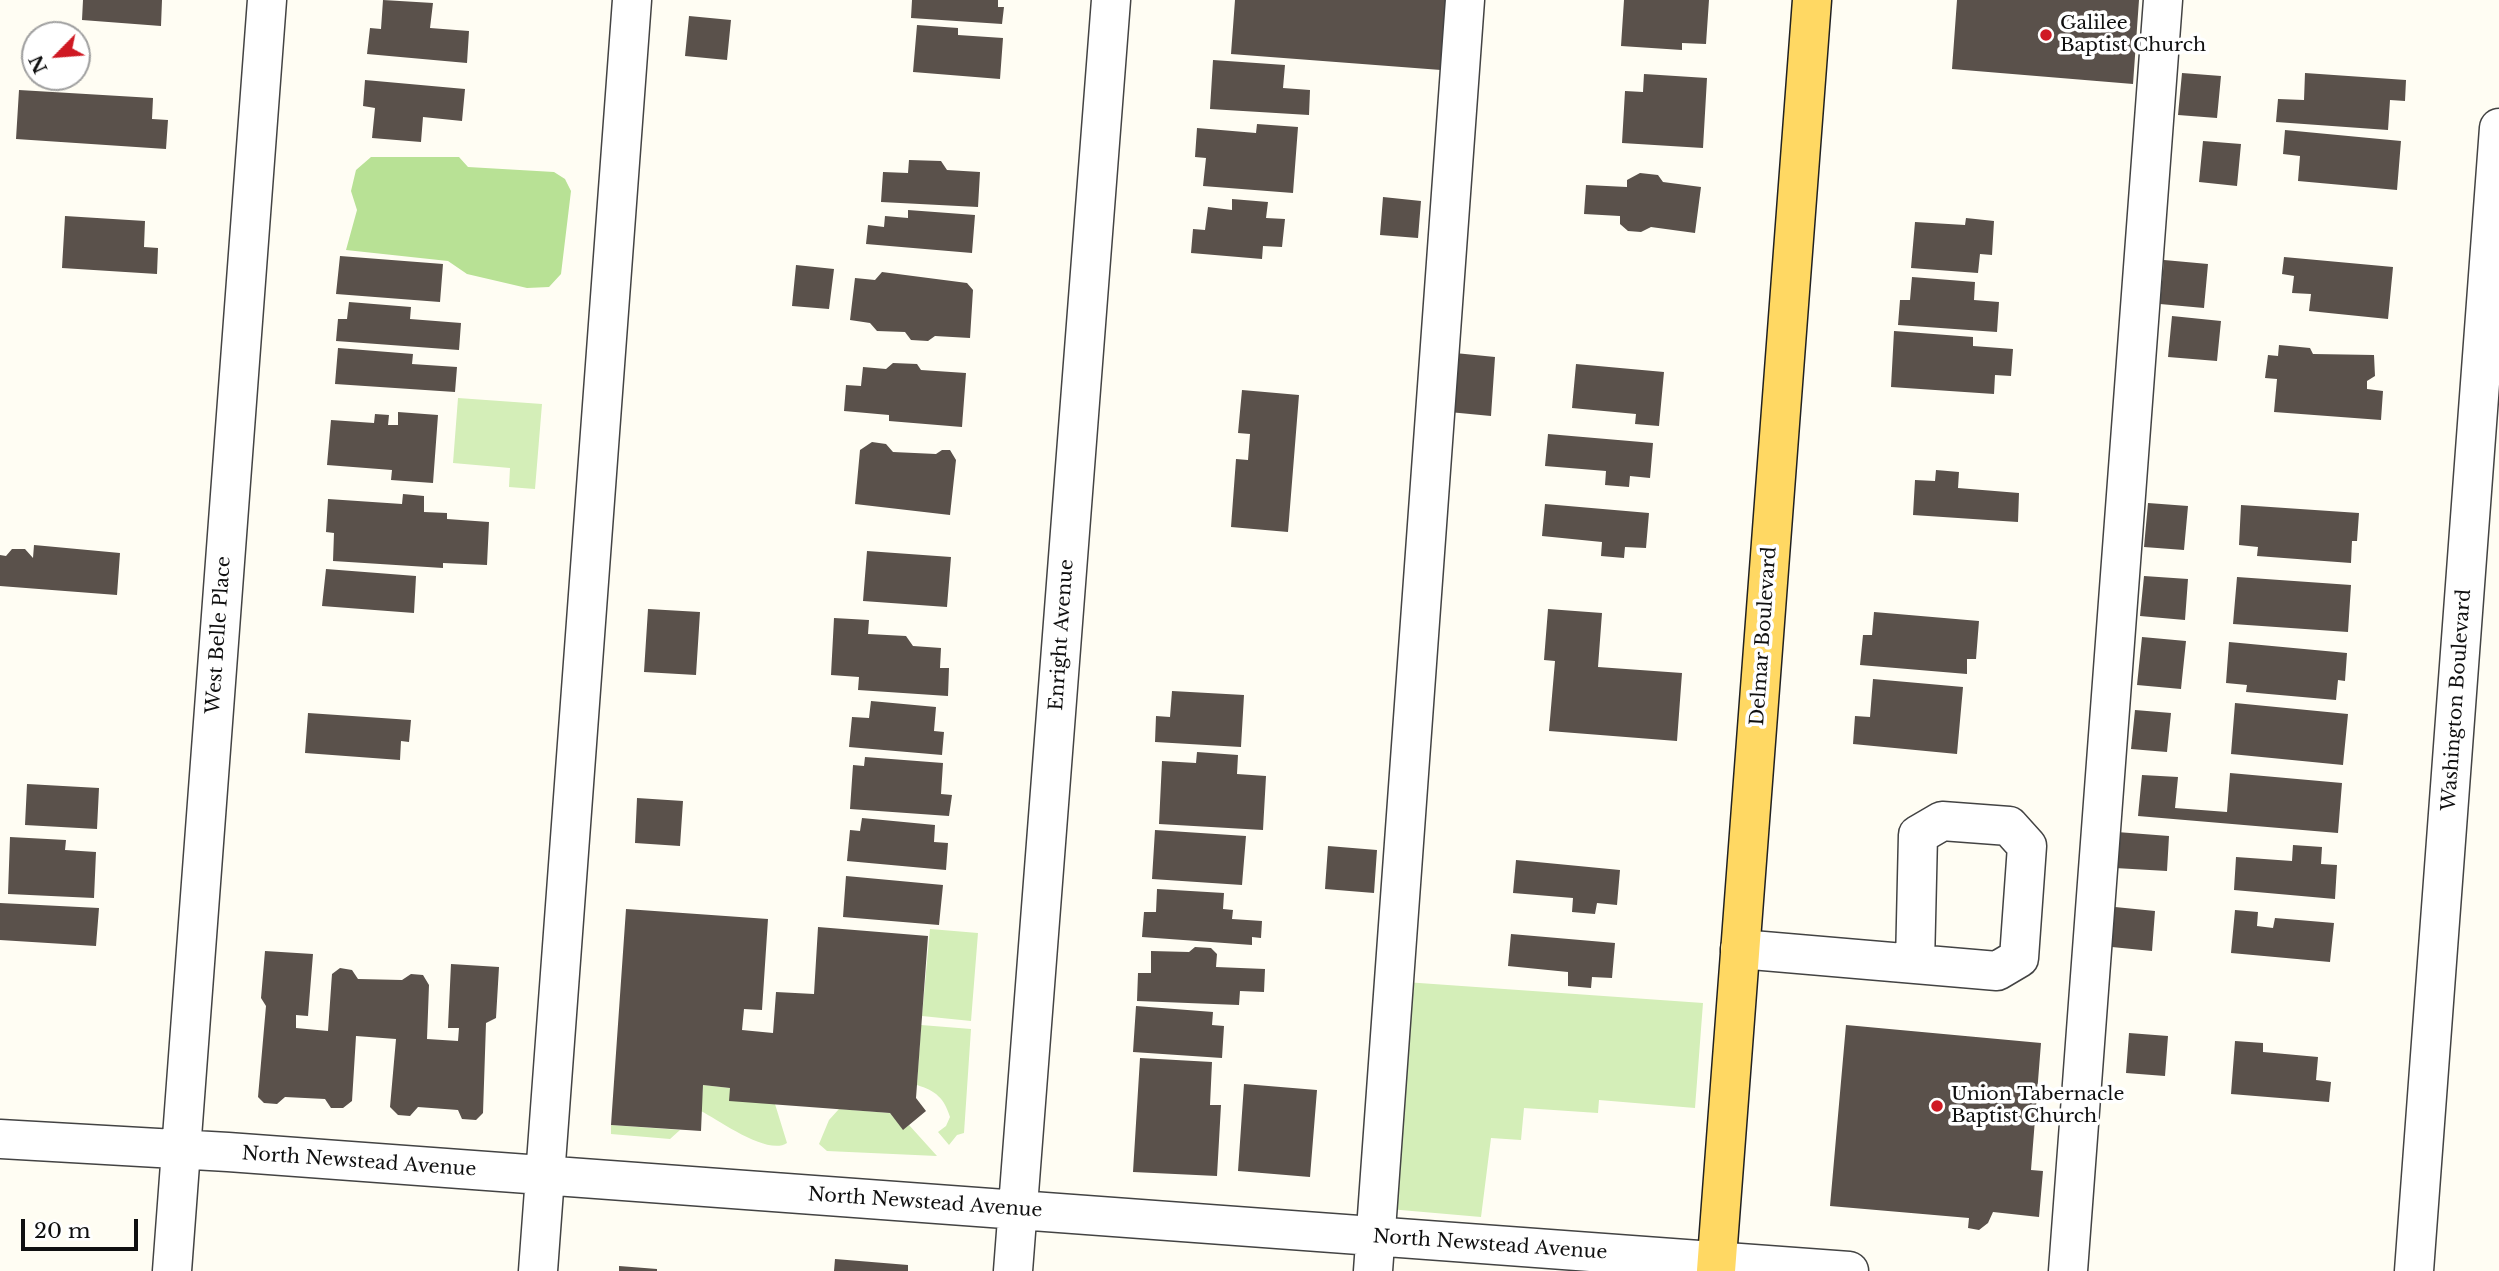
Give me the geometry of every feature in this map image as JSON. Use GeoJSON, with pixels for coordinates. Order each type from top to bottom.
{"type":"FeatureCollection","features":[{"type":"Feature","properties":{"kind":"main road","name":"Delmar Boulevard"},"geometry":{"type":"LineString","coordinates":[[1716,1266],[1812,0]]}},
{"type":"Feature","properties":{"kind":"street","name":"West Belle Place"},"geometry":{"type":"LineString","coordinates":[[172,1271],[267,0]]}},
{"type":"Feature","properties":{"kind":"street"},"geometry":{"type":"LineString","coordinates":[[538,1271],[632,0]]}},
{"type":"Feature","properties":{"kind":"street","name":"Enright Avenue"},"geometry":{"type":"LineString","coordinates":[[1013,1271],[1111,0]]}},
{"type":"Feature","properties":{"kind":"street"},"geometry":{"type":"LineString","coordinates":[[1374,1254],[1465,0]]}},
{"type":"Feature","properties":{"kind":"street"},"geometry":{"type":"LineString","coordinates":[[2068,1271],[2163,0]]}},
{"type":"Feature","properties":{"kind":"street","name":"Washington Boulevard"},"geometry":{"type":"LineString","coordinates":[[2414,1271],[2499,128]]}},
{"type":"Feature","properties":{"kind":"street"},"geometry":{"type":"LineString","coordinates":[[1740,949],[1915,964]]}},
{"type":"Feature","properties":{"kind":"street","name":"North Newstead Avenue"},"geometry":{"type":"LineString","coordinates":[[0,1139],[181,1149],[1018,1210],[1374,1254],[1849,1271]]}},
{"type":"Feature","properties":{"kind":"green space"},"geometry":{"type":"Polygon","coordinates":[[[371,157],[459,157],[468,167],[554,172],[565,179],[571,191],[561,274],[549,287],[527,288],[467,274],[448,261],[346,250],[357,210],[351,191],[356,170],[371,157]]]}},
{"type":"Feature","properties":{"kind":"green space"},"geometry":{"type":"Polygon","coordinates":[[[458,398],[542,404],[535,489],[509,487],[510,468],[453,463],[458,398]]]}},
{"type":"Feature","properties":{"kind":"green space"},"geometry":{"type":"Polygon","coordinates":[[[930,929],[978,933],[971,1021],[922,1016],[930,929]]]}},
{"type":"Feature","properties":{"kind":"green space"},"geometry":{"type":"Polygon","coordinates":[[[1405,982],[1703,1003],[1695,1108],[1599,1100],[1598,1113],[1524,1108],[1521,1140],[1491,1138],[1481,1217],[1389,1209],[1405,982]]]}},
{"type":"Feature","properties":{"kind":"green space"},"geometry":{"type":"Polygon","coordinates":[[[921,1025],[971,1029],[964,1133],[957,1135],[949,1145],[938,1132],[946,1126],[950,1117],[945,1105],[934,1093],[917,1085],[921,1025]]]}},
{"type":"Feature","properties":{"kind":"green space"},"geometry":{"type":"Polygon","coordinates":[[[703,1085],[730,1088],[775,1104],[787,1143],[779,1146],[756,1141],[701,1111],[703,1085]]]}},
{"type":"Feature","properties":{"kind":"green space"},"geometry":{"type":"Polygon","coordinates":[[[839,1109],[890,1113],[903,1129],[909,1125],[937,1156],[827,1151],[819,1144],[829,1120],[839,1109]]]}},
{"type":"Feature","properties":{"kind":"green space"},"geometry":{"type":"Polygon","coordinates":[[[611,1125],[680,1130],[670,1139],[611,1134],[611,1125]]]}},
{"type":"Feature","properties":{"kind":"building"},"geometry":{"type":"Polygon","coordinates":[[[83,0],[162,0],[161,26],[82,20],[83,0]]]}},
{"type":"Feature","properties":{"kind":"building"},"geometry":{"type":"Polygon","coordinates":[[[383,0],[433,3],[430,28],[469,31],[467,63],[367,54],[370,28],[381,29],[383,0]]]}},
{"type":"Feature","properties":{"kind":"building"},"geometry":{"type":"Polygon","coordinates":[[[912,0],[998,0],[998,7],[1004,7],[1002,24],[911,18],[912,0]]]}},
{"type":"Feature","properties":{"kind":"building"},"geometry":{"type":"Polygon","coordinates":[[[1235,0],[1446,0],[1441,70],[1231,54],[1235,0]]]}},
{"type":"Feature","properties":{"kind":"building"},"geometry":{"type":"Polygon","coordinates":[[[1624,0],[1709,0],[1706,44],[1682,43],[1682,50],[1621,46],[1624,0]]]}},
{"type":"Feature","properties":{"kind":"building","name":"Galilee Baptist Church"},"geometry":{"type":"Polygon","coordinates":[[[1957,0],[2139,0],[2133,84],[1952,69],[1957,0]]]}},
{"type":"Feature","properties":{"kind":"building"},"geometry":{"type":"Polygon","coordinates":[[[689,16],[731,20],[727,60],[685,56],[689,16]]]}},
{"type":"Feature","properties":{"kind":"building"},"geometry":{"type":"Polygon","coordinates":[[[917,25],[958,28],[958,35],[1003,38],[1000,79],[913,72],[917,25]]]}},
{"type":"Feature","properties":{"kind":"building"},"geometry":{"type":"Polygon","coordinates":[[[1213,60],[1285,65],[1283,88],[1310,90],[1309,115],[1210,109],[1213,60]]]}},
{"type":"Feature","properties":{"kind":"building"},"geometry":{"type":"Polygon","coordinates":[[[2182,73],[2221,76],[2217,118],[2178,115],[2182,73]]]}},
{"type":"Feature","properties":{"kind":"building"},"geometry":{"type":"Polygon","coordinates":[[[2305,73],[2406,80],[2405,101],[2390,100],[2388,130],[2276,122],[2278,99],[2304,100],[2305,73]]]}},
{"type":"Feature","properties":{"kind":"building"},"geometry":{"type":"Polygon","coordinates":[[[1644,74],[1707,78],[1703,148],[1622,143],[1625,91],[1643,92],[1644,74]]]}},
{"type":"Feature","properties":{"kind":"building"},"geometry":{"type":"Polygon","coordinates":[[[365,80],[465,89],[462,121],[423,117],[421,142],[372,138],[375,108],[363,106],[365,80]]]}},
{"type":"Feature","properties":{"kind":"building"},"geometry":{"type":"Polygon","coordinates":[[[19,90],[153,98],[152,119],[168,120],[166,149],[16,139],[19,90]]]}},
{"type":"Feature","properties":{"kind":"building"},"geometry":{"type":"Polygon","coordinates":[[[1257,124],[1298,127],[1293,193],[1203,186],[1206,158],[1195,157],[1197,128],[1256,133],[1257,124]]]}},
{"type":"Feature","properties":{"kind":"building"},"geometry":{"type":"Polygon","coordinates":[[[2285,130],[2401,141],[2397,190],[2298,181],[2300,156],[2283,154],[2285,130]]]}},
{"type":"Feature","properties":{"kind":"building"},"geometry":{"type":"Polygon","coordinates":[[[2203,141],[2241,144],[2237,186],[2199,182],[2203,141]]]}},
{"type":"Feature","properties":{"kind":"building"},"geometry":{"type":"Polygon","coordinates":[[[909,160],[941,161],[947,170],[980,172],[978,207],[881,202],[883,172],[908,173],[909,160]]]}},
{"type":"Feature","properties":{"kind":"building"},"geometry":{"type":"Polygon","coordinates":[[[1640,173],[1658,175],[1663,182],[1701,187],[1695,233],[1651,227],[1641,232],[1628,231],[1620,224],[1620,216],[1584,214],[1586,185],[1627,187],[1627,180],[1640,173]]]}},
{"type":"Feature","properties":{"kind":"building"},"geometry":{"type":"Polygon","coordinates":[[[1383,197],[1421,201],[1418,238],[1380,235],[1383,197]]]}},
{"type":"Feature","properties":{"kind":"building"},"geometry":{"type":"Polygon","coordinates":[[[1232,199],[1268,202],[1266,218],[1285,219],[1282,247],[1263,246],[1262,259],[1191,253],[1193,229],[1205,230],[1208,207],[1232,210],[1232,199]]]}},
{"type":"Feature","properties":{"kind":"building"},"geometry":{"type":"Polygon","coordinates":[[[908,210],[975,215],[972,253],[866,244],[868,225],[884,227],[885,216],[908,218],[908,210]]]}},
{"type":"Feature","properties":{"kind":"building"},"geometry":{"type":"Polygon","coordinates":[[[65,216],[145,221],[144,247],[158,248],[157,274],[62,268],[65,216]]]}},
{"type":"Feature","properties":{"kind":"building"},"geometry":{"type":"Polygon","coordinates":[[[1966,218],[1994,221],[1992,255],[1980,254],[1978,273],[1911,268],[1915,222],[1965,225],[1966,218]]]}},
{"type":"Feature","properties":{"kind":"building"},"geometry":{"type":"Polygon","coordinates":[[[340,256],[443,264],[440,302],[336,294],[340,256]]]}},
{"type":"Feature","properties":{"kind":"building"},"geometry":{"type":"Polygon","coordinates":[[[2284,257],[2393,267],[2388,319],[2309,311],[2311,294],[2292,293],[2294,276],[2282,274],[2284,257]]]}},
{"type":"Feature","properties":{"kind":"building"},"geometry":{"type":"Polygon","coordinates":[[[2164,260],[2208,264],[2204,308],[2160,304],[2164,260]]]}},
{"type":"Feature","properties":{"kind":"building"},"geometry":{"type":"Polygon","coordinates":[[[796,265],[834,269],[829,309],[792,306],[796,265]]]}},
{"type":"Feature","properties":{"kind":"building"},"geometry":{"type":"Polygon","coordinates":[[[882,272],[967,283],[973,290],[970,338],[935,336],[928,341],[911,340],[905,332],[877,331],[870,323],[850,320],[855,278],[875,280],[882,272]]]}},
{"type":"Feature","properties":{"kind":"building"},"geometry":{"type":"Polygon","coordinates":[[[1912,277],[1975,282],[1974,300],[1999,302],[1997,332],[1898,325],[1900,300],[1910,300],[1912,277]]]}},
{"type":"Feature","properties":{"kind":"building"},"geometry":{"type":"Polygon","coordinates":[[[349,302],[411,307],[410,319],[461,323],[459,350],[336,341],[338,319],[347,319],[349,302]]]}},
{"type":"Feature","properties":{"kind":"building"},"geometry":{"type":"Polygon","coordinates":[[[2172,316],[2221,321],[2217,361],[2168,357],[2172,316]]]}},
{"type":"Feature","properties":{"kind":"building"},"geometry":{"type":"Polygon","coordinates":[[[1894,331],[1973,337],[1973,346],[2013,349],[2011,376],[1995,375],[1994,394],[1891,387],[1894,331]]]}},
{"type":"Feature","properties":{"kind":"building"},"geometry":{"type":"Polygon","coordinates":[[[2279,345],[2310,348],[2313,354],[2374,355],[2375,376],[2367,381],[2367,389],[2383,391],[2381,420],[2274,412],[2277,379],[2265,378],[2268,355],[2278,356],[2279,345]]]}},
{"type":"Feature","properties":{"kind":"building"},"geometry":{"type":"Polygon","coordinates":[[[338,348],[413,354],[412,364],[457,367],[455,392],[335,384],[338,348]]]}},
{"type":"Feature","properties":{"kind":"building"},"geometry":{"type":"Polygon","coordinates":[[[1455,353],[1495,357],[1491,416],[1449,412],[1455,353]]]}},
{"type":"Feature","properties":{"kind":"building"},"geometry":{"type":"Polygon","coordinates":[[[893,363],[917,364],[921,370],[966,373],[962,427],[889,421],[889,415],[844,411],[846,385],[861,386],[863,367],[886,369],[893,363]]]}},
{"type":"Feature","properties":{"kind":"building"},"geometry":{"type":"Polygon","coordinates":[[[1576,364],[1664,372],[1659,426],[1635,424],[1636,414],[1572,408],[1576,364]]]}},
{"type":"Feature","properties":{"kind":"building"},"geometry":{"type":"Polygon","coordinates":[[[1242,390],[1299,395],[1288,532],[1231,527],[1236,459],[1248,460],[1250,434],[1238,433],[1242,390]]]}},
{"type":"Feature","properties":{"kind":"building"},"geometry":{"type":"Polygon","coordinates":[[[398,412],[438,415],[433,483],[391,480],[392,470],[327,465],[331,420],[374,423],[375,414],[389,415],[388,425],[398,425],[398,412]]]}},
{"type":"Feature","properties":{"kind":"building"},"geometry":{"type":"Polygon","coordinates":[[[1548,434],[1653,443],[1650,478],[1630,476],[1629,487],[1605,485],[1606,471],[1545,466],[1548,434]]]}},
{"type":"Feature","properties":{"kind":"building"},"geometry":{"type":"Polygon","coordinates":[[[872,442],[886,444],[893,452],[936,454],[942,450],[950,450],[956,460],[950,515],[855,504],[860,450],[872,442]]]}},
{"type":"Feature","properties":{"kind":"building"},"geometry":{"type":"Polygon","coordinates":[[[1936,470],[1959,472],[1958,488],[2019,493],[2018,522],[1913,515],[1915,480],[1935,481],[1936,470]]]}},
{"type":"Feature","properties":{"kind":"building"},"geometry":{"type":"Polygon","coordinates":[[[403,494],[424,496],[424,512],[447,513],[447,519],[489,522],[487,565],[443,563],[443,568],[333,561],[334,533],[326,532],[328,499],[402,504],[403,494]]]}},
{"type":"Feature","properties":{"kind":"building"},"geometry":{"type":"Polygon","coordinates":[[[2148,503],[2188,506],[2184,550],[2144,547],[2148,503]]]}},
{"type":"Feature","properties":{"kind":"building"},"geometry":{"type":"Polygon","coordinates":[[[1545,504],[1649,513],[1646,548],[1625,547],[1624,558],[1601,556],[1602,542],[1542,536],[1545,504]]]}},
{"type":"Feature","properties":{"kind":"building"},"geometry":{"type":"Polygon","coordinates":[[[2241,505],[2359,513],[2357,541],[2352,541],[2351,563],[2257,556],[2258,547],[2239,545],[2241,505]]]}},
{"type":"Feature","properties":{"kind":"building"},"geometry":{"type":"Polygon","coordinates":[[[34,545],[120,553],[117,595],[0,586],[0,555],[6,556],[12,549],[25,549],[33,558],[34,545]]]}},
{"type":"Feature","properties":{"kind":"building"},"geometry":{"type":"Polygon","coordinates":[[[867,551],[951,557],[947,607],[863,601],[867,551]]]}},
{"type":"Feature","properties":{"kind":"building"},"geometry":{"type":"Polygon","coordinates":[[[326,569],[416,576],[414,613],[322,606],[326,569]]]}},
{"type":"Feature","properties":{"kind":"building"},"geometry":{"type":"Polygon","coordinates":[[[2144,576],[2188,579],[2185,620],[2140,616],[2144,576]]]}},
{"type":"Feature","properties":{"kind":"building"},"geometry":{"type":"Polygon","coordinates":[[[2237,577],[2351,585],[2348,632],[2233,624],[2237,577]]]}},
{"type":"Feature","properties":{"kind":"building"},"geometry":{"type":"Polygon","coordinates":[[[648,609],[700,612],[696,675],[644,672],[648,609]]]}},
{"type":"Feature","properties":{"kind":"building"},"geometry":{"type":"Polygon","coordinates":[[[1548,609],[1602,613],[1598,667],[1682,673],[1677,741],[1549,731],[1555,661],[1544,660],[1548,609]]]}},
{"type":"Feature","properties":{"kind":"building"},"geometry":{"type":"Polygon","coordinates":[[[1874,612],[1979,621],[1976,659],[1967,659],[1967,674],[1860,665],[1863,635],[1872,635],[1874,612]]]}},
{"type":"Feature","properties":{"kind":"building"},"geometry":{"type":"Polygon","coordinates":[[[834,618],[869,620],[868,634],[906,636],[913,646],[941,648],[940,668],[949,668],[948,696],[858,690],[859,677],[831,675],[834,618]]]}},
{"type":"Feature","properties":{"kind":"building"},"geometry":{"type":"Polygon","coordinates":[[[2142,637],[2186,641],[2181,689],[2137,685],[2142,637]]]}},
{"type":"Feature","properties":{"kind":"building"},"geometry":{"type":"Polygon","coordinates":[[[2229,642],[2347,653],[2345,681],[2338,680],[2336,700],[2246,692],[2247,685],[2226,683],[2229,642]]]}},
{"type":"Feature","properties":{"kind":"building"},"geometry":{"type":"Polygon","coordinates":[[[1873,679],[1963,687],[1957,754],[1853,744],[1855,716],[1870,717],[1873,679]]]}},
{"type":"Feature","properties":{"kind":"building"},"geometry":{"type":"Polygon","coordinates":[[[1172,691],[1244,695],[1241,747],[1155,742],[1156,716],[1170,717],[1172,691]]]}},
{"type":"Feature","properties":{"kind":"building"},"geometry":{"type":"Polygon","coordinates":[[[871,701],[936,707],[934,731],[944,732],[942,755],[849,747],[852,717],[869,718],[871,701]]]}},
{"type":"Feature","properties":{"kind":"building"},"geometry":{"type":"Polygon","coordinates":[[[2235,703],[2348,714],[2343,765],[2231,754],[2235,703]]]}},
{"type":"Feature","properties":{"kind":"building"},"geometry":{"type":"Polygon","coordinates":[[[2135,710],[2171,713],[2167,752],[2131,749],[2135,710]]]}},
{"type":"Feature","properties":{"kind":"building"},"geometry":{"type":"Polygon","coordinates":[[[308,713],[411,720],[409,742],[401,741],[400,760],[305,753],[308,713]]]}},
{"type":"Feature","properties":{"kind":"building"},"geometry":{"type":"Polygon","coordinates":[[[1197,752],[1238,755],[1237,774],[1266,776],[1263,830],[1159,824],[1162,761],[1196,763],[1197,752]]]}},
{"type":"Feature","properties":{"kind":"building"},"geometry":{"type":"Polygon","coordinates":[[[865,757],[943,763],[941,794],[952,795],[949,816],[850,809],[853,765],[864,766],[865,757]]]}},
{"type":"Feature","properties":{"kind":"building"},"geometry":{"type":"Polygon","coordinates":[[[2230,773],[2342,783],[2338,833],[2138,816],[2142,775],[2178,777],[2175,808],[2227,812],[2230,773]]]}},
{"type":"Feature","properties":{"kind":"building"},"geometry":{"type":"Polygon","coordinates":[[[27,784],[99,788],[97,829],[25,825],[27,784]]]}},
{"type":"Feature","properties":{"kind":"building"},"geometry":{"type":"Polygon","coordinates":[[[637,798],[683,801],[680,846],[635,843],[637,798]]]}},
{"type":"Feature","properties":{"kind":"building"},"geometry":{"type":"Polygon","coordinates":[[[862,818],[935,825],[934,842],[948,843],[946,870],[847,861],[850,830],[860,831],[862,818]]]}},
{"type":"Feature","properties":{"kind":"building"},"geometry":{"type":"Polygon","coordinates":[[[1155,830],[1246,836],[1242,885],[1152,879],[1155,830]]]}},
{"type":"Feature","properties":{"kind":"building"},"geometry":{"type":"Polygon","coordinates":[[[2117,832],[2169,836],[2167,871],[2115,868],[2117,832]]]}},
{"type":"Feature","properties":{"kind":"building"},"geometry":{"type":"Polygon","coordinates":[[[10,837],[66,840],[65,850],[96,852],[94,898],[8,894],[10,837]]]}},
{"type":"Feature","properties":{"kind":"building"},"geometry":{"type":"Polygon","coordinates":[[[2293,845],[2322,847],[2321,864],[2337,865],[2335,899],[2234,890],[2236,857],[2292,861],[2293,845]]]}},
{"type":"Feature","properties":{"kind":"building"},"geometry":{"type":"Polygon","coordinates":[[[1328,846],[1377,850],[1374,893],[1325,889],[1328,846]]]}},
{"type":"Feature","properties":{"kind":"building"},"geometry":{"type":"Polygon","coordinates":[[[1516,860],[1620,870],[1617,905],[1597,903],[1595,914],[1572,912],[1573,898],[1513,893],[1516,860]]]}},
{"type":"Feature","properties":{"kind":"building"},"geometry":{"type":"Polygon","coordinates":[[[846,876],[943,885],[939,925],[843,917],[846,876]]]}},
{"type":"Feature","properties":{"kind":"building"},"geometry":{"type":"Polygon","coordinates":[[[1157,889],[1224,893],[1223,909],[1233,910],[1232,919],[1262,921],[1261,938],[1252,937],[1252,945],[1142,937],[1144,912],[1156,912],[1157,889]]]}},
{"type":"Feature","properties":{"kind":"building"},"geometry":{"type":"Polygon","coordinates":[[[0,903],[99,908],[96,946],[0,940],[0,903]]]}},
{"type":"Feature","properties":{"kind":"building"},"geometry":{"type":"Polygon","coordinates":[[[2115,907],[2155,911],[2152,951],[2112,947],[2115,907]]]}},
{"type":"Feature","properties":{"kind":"building"},"geometry":{"type":"Polygon","coordinates":[[[626,909],[768,919],[762,1010],[744,1009],[742,1030],[773,1033],[776,992],[814,994],[818,927],[928,936],[916,1098],[926,1111],[903,1130],[890,1113],[729,1101],[730,1088],[703,1085],[701,1131],[611,1125],[626,909]]]}},
{"type":"Feature","properties":{"kind":"building"},"geometry":{"type":"Polygon","coordinates":[[[2235,910],[2258,912],[2257,926],[2273,928],[2275,918],[2334,923],[2330,962],[2231,953],[2235,910]]]}},
{"type":"Feature","properties":{"kind":"building"},"geometry":{"type":"Polygon","coordinates":[[[1511,934],[1615,943],[1612,978],[1592,977],[1591,988],[1568,986],[1568,972],[1508,966],[1511,934]]]}},
{"type":"Feature","properties":{"kind":"building"},"geometry":{"type":"Polygon","coordinates":[[[1195,947],[1211,948],[1217,954],[1216,967],[1265,969],[1264,992],[1240,991],[1239,1005],[1137,1001],[1138,973],[1151,973],[1151,951],[1189,952],[1195,947]]]}},
{"type":"Feature","properties":{"kind":"building"},"geometry":{"type":"Polygon","coordinates":[[[265,951],[313,954],[308,1016],[296,1015],[296,1028],[328,1031],[332,974],[340,968],[352,970],[358,979],[402,980],[411,974],[423,975],[429,985],[427,1039],[458,1041],[459,1028],[448,1028],[451,964],[499,967],[496,1018],[486,1023],[483,1113],[476,1120],[462,1119],[458,1110],[418,1107],[410,1116],[398,1115],[390,1107],[396,1039],[356,1036],[352,1101],[343,1108],[331,1108],[325,1099],[285,1097],[277,1104],[264,1103],[258,1097],[266,1006],[261,998],[265,951]]]}},
{"type":"Feature","properties":{"kind":"building"},"geometry":{"type":"Polygon","coordinates":[[[1136,1006],[1213,1012],[1212,1025],[1224,1026],[1222,1058],[1133,1052],[1136,1006]]]}},
{"type":"Feature","properties":{"kind":"building","name":"Union Tabernacle Baptist Church"},"geometry":{"type":"Polygon","coordinates":[[[1846,1025],[2041,1043],[2031,1170],[2043,1171],[2039,1217],[1993,1212],[1988,1223],[1979,1230],[1968,1228],[1969,1218],[1830,1206],[1846,1025]]]}},
{"type":"Feature","properties":{"kind":"building"},"geometry":{"type":"Polygon","coordinates":[[[2129,1033],[2168,1036],[2165,1076],[2126,1073],[2129,1033]]]}},
{"type":"Feature","properties":{"kind":"building"},"geometry":{"type":"Polygon","coordinates":[[[2235,1041],[2263,1043],[2263,1052],[2318,1057],[2316,1080],[2331,1082],[2329,1102],[2231,1094],[2235,1041]]]}},
{"type":"Feature","properties":{"kind":"building"},"geometry":{"type":"Polygon","coordinates":[[[1140,1058],[1212,1062],[1210,1105],[1221,1105],[1217,1176],[1133,1172],[1140,1058]]]}},
{"type":"Feature","properties":{"kind":"building"},"geometry":{"type":"Polygon","coordinates":[[[1244,1084],[1317,1090],[1310,1177],[1238,1171],[1244,1084]]]}},
{"type":"Feature","properties":{"kind":"building"},"geometry":{"type":"Polygon","coordinates":[[[835,1259],[908,1265],[908,1271],[834,1271],[835,1259]]]}},
{"type":"Feature","properties":{"kind":"building"},"geometry":{"type":"Polygon","coordinates":[[[619,1266],[657,1269],[657,1271],[619,1271],[619,1266]]]}},
{"type":"Feature","properties":{"kind":"place","name":"Galilee Baptist Church"},"geometry":{"type":"Point","coordinates":[2046,35]}},
{"type":"Feature","properties":{"kind":"place","name":"Union Tabernacle Baptist Church"},"geometry":{"type":"Point","coordinates":[1937,1106]}}]}
